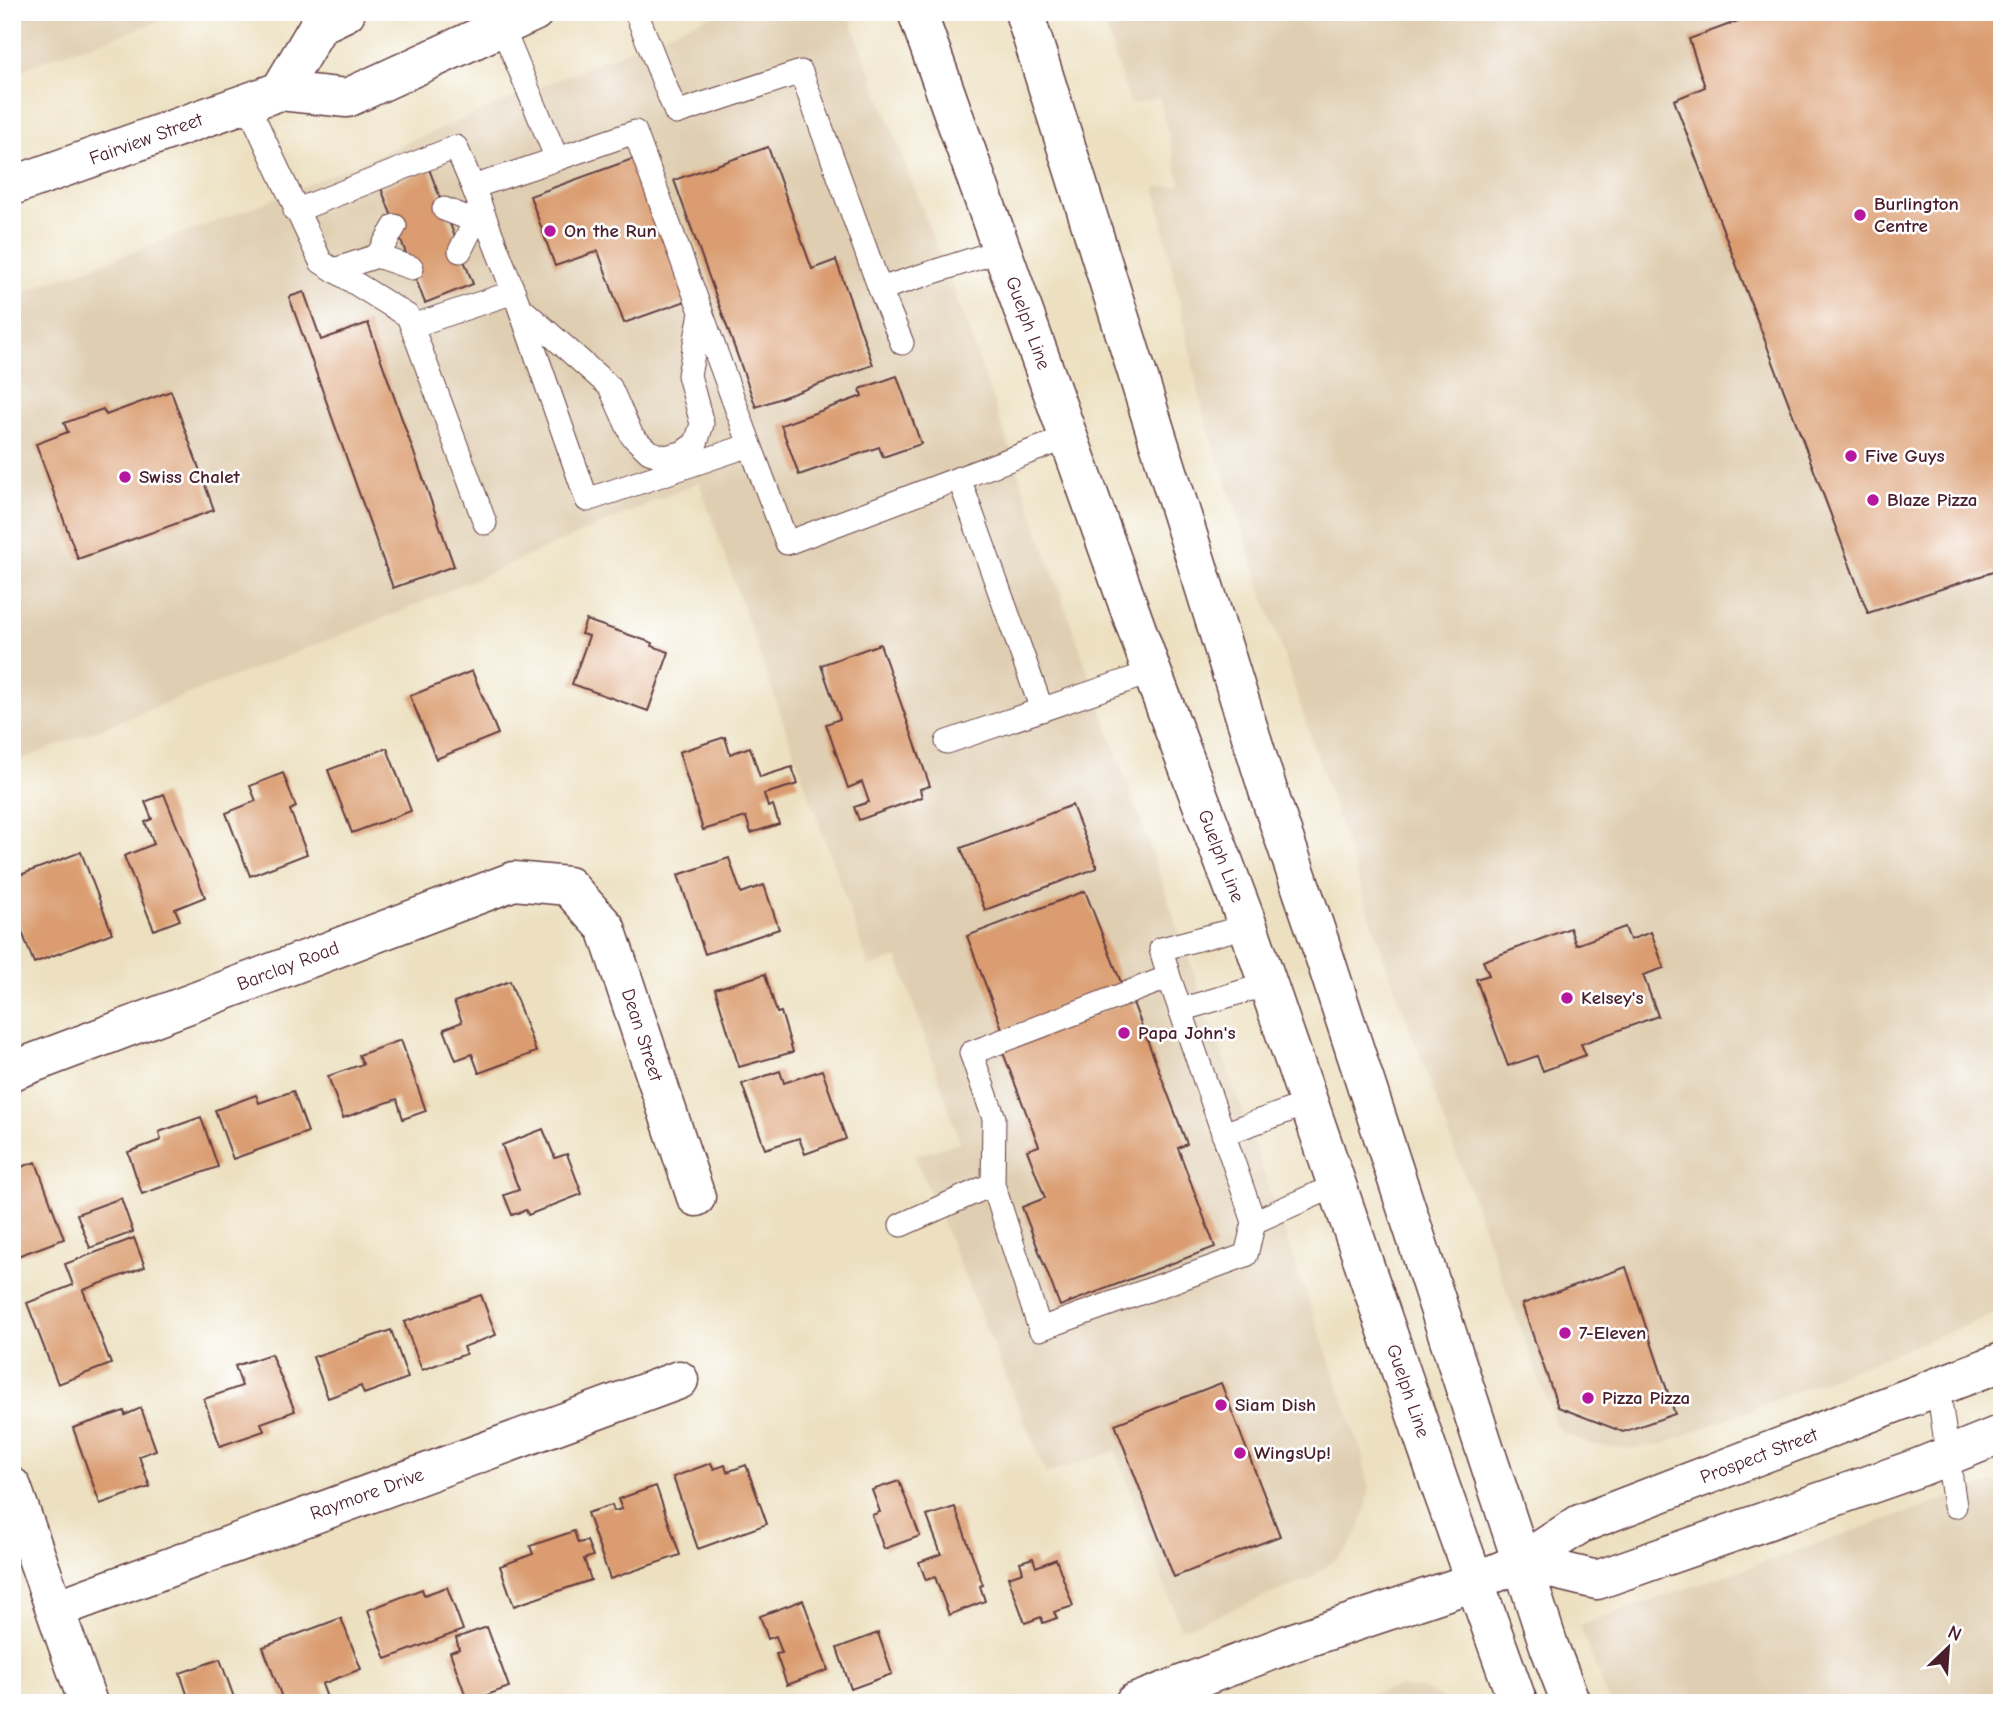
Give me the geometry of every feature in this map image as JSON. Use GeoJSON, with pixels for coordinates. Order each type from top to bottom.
{"type":"FeatureCollection","features":[{"type":"Feature","properties":{"kind":"main road"},"geometry":{"type":"LineString","coordinates":[[263,97],[319,25],[346,12]]}},
{"type":"Feature","properties":{"kind":"main road","name":"Guelph Line"},"geometry":{"type":"LineString","coordinates":[[917,12],[1152,672],[1248,926],[1518,1703]]}},
{"type":"Feature","properties":{"kind":"main road","name":"Fairview Street"},"geometry":{"type":"LineString","coordinates":[[12,186],[263,97],[347,97],[518,20]]}},
{"type":"Feature","properties":{"kind":"main road"},"geometry":{"type":"LineString","coordinates":[[1030,20],[1151,422],[1271,800],[1549,1646],[1571,1703]]}},
{"type":"Feature","properties":{"kind":"main road","name":"Barclay Road"},"geometry":{"type":"LineString","coordinates":[[12,1071],[514,881],[568,886]]}},
{"type":"Feature","properties":{"kind":"main road","name":"Dean Street"},"geometry":{"type":"LineString","coordinates":[[568,886],[607,928],[696,1197]]}},
{"type":"Feature","properties":{"kind":"main road","name":"Prospect Street"},"geometry":{"type":"LineString","coordinates":[[1134,1703],[1294,1642],[1474,1582],[1522,1562],[1580,1524],[2002,1362]]}},
{"type":"Feature","properties":{"kind":"main road","name":"Raymore Drive"},"geometry":{"type":"LineString","coordinates":[[56,1608],[678,1380]]}},
{"type":"Feature","properties":{"kind":"main road"},"geometry":{"type":"LineString","coordinates":[[1522,1562],[1597,1580],[2002,1434]]}},
{"type":"Feature","properties":{"kind":"main road"},"geometry":{"type":"LineString","coordinates":[[12,1487],[88,1703]]}},
{"type":"Feature","properties":{"kind":"lane"},"geometry":{"type":"LineString","coordinates":[[636,12],[676,113],[801,72],[902,343]]}},
{"type":"Feature","properties":{"kind":"lane"},"geometry":{"type":"LineString","coordinates":[[518,20],[557,159]]}},
{"type":"Feature","properties":{"kind":"lane"},"geometry":{"type":"LineString","coordinates":[[263,97],[295,211],[321,262],[408,316],[485,523]]}},
{"type":"Feature","properties":{"kind":"lane"},"geometry":{"type":"LineString","coordinates":[[473,187],[635,132],[787,543],[1069,437]]}},
{"type":"Feature","properties":{"kind":"lane"},"geometry":{"type":"LineString","coordinates":[[295,211],[456,147],[473,187],[480,219],[516,299],[587,499],[750,445]]}},
{"type":"Feature","properties":{"kind":"lane"},"geometry":{"type":"LineString","coordinates":[[444,209],[480,219]]}},
{"type":"Feature","properties":{"kind":"lane"},"geometry":{"type":"LineString","coordinates":[[460,250],[480,219]]}},
{"type":"Feature","properties":{"kind":"lane"},"geometry":{"type":"LineString","coordinates":[[377,256],[395,226]]}},
{"type":"Feature","properties":{"kind":"lane"},"geometry":{"type":"LineString","coordinates":[[880,289],[1002,250]]}},
{"type":"Feature","properties":{"kind":"lane"},"geometry":{"type":"LineString","coordinates":[[334,271],[377,256],[412,268]]}},
{"type":"Feature","properties":{"kind":"lane"},"geometry":{"type":"LineString","coordinates":[[516,299],[610,387],[632,436],[649,452],[665,457],[681,453],[696,443],[702,424],[689,375],[701,313]]}},
{"type":"Feature","properties":{"kind":"lane"},"geometry":{"type":"LineString","coordinates":[[412,326],[516,299]]}},
{"type":"Feature","properties":{"kind":"lane"},"geometry":{"type":"LineString","coordinates":[[960,478],[1042,710]]}},
{"type":"Feature","properties":{"kind":"lane"},"geometry":{"type":"LineString","coordinates":[[947,742],[1152,672]]}},
{"type":"Feature","properties":{"kind":"lane"},"geometry":{"type":"LineString","coordinates":[[1169,978],[971,1053],[994,1118],[993,1184],[1040,1329],[1246,1255],[1254,1222],[1161,948],[1248,926]]}},
{"type":"Feature","properties":{"kind":"lane"},"geometry":{"type":"LineString","coordinates":[[1180,1010],[1268,984]]}},
{"type":"Feature","properties":{"kind":"lane"},"geometry":{"type":"LineString","coordinates":[[1223,1134],[1309,1102]]}},
{"type":"Feature","properties":{"kind":"lane"},"geometry":{"type":"LineString","coordinates":[[901,1225],[993,1184]]}},
{"type":"Feature","properties":{"kind":"lane"},"geometry":{"type":"LineString","coordinates":[[1254,1222],[1337,1185]]}},
{"type":"Feature","properties":{"kind":"lane"},"geometry":{"type":"LineString","coordinates":[[1938,1387],[1955,1506]]}},
{"type":"Feature","properties":{"kind":"shaded area"},"geometry":{"type":"Polygon","coordinates":[[[12,12],[189,12],[53,57],[12,74],[12,12]]]}},
{"type":"Feature","properties":{"kind":"shaded area"},"geometry":{"type":"Polygon","coordinates":[[[719,12],[848,12],[971,338],[1362,1453],[1369,1489],[1366,1509],[1347,1550],[1310,1579],[1181,1629],[1116,1451],[1046,1474],[915,1156],[960,1142],[898,958],[869,966],[699,482],[392,615],[12,763],[12,296],[244,211],[719,12]]]}},
{"type":"Feature","properties":{"kind":"shaded area"},"geometry":{"type":"Polygon","coordinates":[[[1101,12],[2002,12],[2002,1311],[1660,1445],[1627,1449],[1594,1445],[1563,1433],[1556,1425],[1384,958],[1203,412],[1155,188],[1181,185],[1159,98],[1130,104],[1101,12]]]}},
{"type":"Feature","properties":{"kind":"shaded area"},"geometry":{"type":"Polygon","coordinates":[[[2002,1480],[2002,1703],[1609,1703],[1580,1625],[2002,1480]]]}},
{"type":"Feature","properties":{"kind":"shaded area"},"geometry":{"type":"Polygon","coordinates":[[[1399,1687],[1423,1689],[1451,1703],[1338,1703],[1399,1687]]]}},
{"type":"Feature","properties":{"kind":"building","name":"Burlington Centre"},"geometry":{"type":"Polygon","coordinates":[[[1763,12],[2002,12],[2002,569],[1868,613],[1674,100],[1705,87],[1689,39],[1763,12]]]}},
{"type":"Feature","properties":{"kind":"building"},"geometry":{"type":"Polygon","coordinates":[[[768,147],[812,269],[836,260],[873,365],[756,407],[674,180],[768,147]]]}},
{"type":"Feature","properties":{"kind":"building"},"geometry":{"type":"Polygon","coordinates":[[[635,158],[686,301],[624,323],[598,251],[555,266],[530,196],[635,158]]]}},
{"type":"Feature","properties":{"kind":"building"},"geometry":{"type":"Polygon","coordinates":[[[429,169],[473,284],[425,303],[381,188],[429,169]]]}},
{"type":"Feature","properties":{"kind":"building"},"geometry":{"type":"Polygon","coordinates":[[[304,292],[321,340],[368,323],[454,566],[393,588],[289,297],[304,292]]]}},
{"type":"Feature","properties":{"kind":"building"},"geometry":{"type":"Polygon","coordinates":[[[897,376],[921,444],[883,457],[879,447],[799,475],[781,425],[862,396],[860,389],[897,376]]]}},
{"type":"Feature","properties":{"kind":"building","name":"Swiss Chalet"},"geometry":{"type":"Polygon","coordinates":[[[171,391],[214,510],[78,559],[36,444],[68,432],[64,423],[103,409],[106,415],[171,391]]]}},
{"type":"Feature","properties":{"kind":"building"},"geometry":{"type":"Polygon","coordinates":[[[586,620],[653,643],[652,646],[669,652],[648,711],[572,684],[589,636],[581,634],[586,620]]]}},
{"type":"Feature","properties":{"kind":"building"},"geometry":{"type":"Polygon","coordinates":[[[880,644],[930,786],[920,789],[922,797],[859,820],[854,807],[869,802],[862,782],[848,788],[826,724],[840,719],[821,665],[880,644]]]}},
{"type":"Feature","properties":{"kind":"building"},"geometry":{"type":"Polygon","coordinates":[[[472,671],[498,734],[436,759],[410,696],[472,671]]]}},
{"type":"Feature","properties":{"kind":"building"},"geometry":{"type":"Polygon","coordinates":[[[725,737],[730,754],[750,747],[760,777],[792,767],[798,784],[764,794],[768,807],[773,805],[779,824],[751,833],[746,817],[703,830],[679,752],[725,737]]]}},
{"type":"Feature","properties":{"kind":"building"},"geometry":{"type":"Polygon","coordinates":[[[387,748],[411,811],[352,833],[328,770],[387,748]]]}},
{"type":"Feature","properties":{"kind":"building"},"geometry":{"type":"Polygon","coordinates":[[[283,773],[296,807],[290,810],[307,854],[250,876],[226,813],[256,801],[250,786],[283,773]]]}},
{"type":"Feature","properties":{"kind":"building"},"geometry":{"type":"Polygon","coordinates":[[[164,794],[205,897],[175,909],[180,920],[154,930],[124,856],[154,844],[145,822],[152,819],[145,802],[164,794]]]}},
{"type":"Feature","properties":{"kind":"building"},"geometry":{"type":"Polygon","coordinates":[[[1072,805],[1097,868],[985,910],[961,848],[1072,805]]]}},
{"type":"Feature","properties":{"kind":"building"},"geometry":{"type":"Polygon","coordinates":[[[81,852],[112,933],[34,963],[12,906],[12,878],[81,852]]]}},
{"type":"Feature","properties":{"kind":"building"},"geometry":{"type":"Polygon","coordinates":[[[729,858],[741,893],[764,885],[779,929],[705,954],[678,875],[729,858]]]}},
{"type":"Feature","properties":{"kind":"building"},"geometry":{"type":"Polygon","coordinates":[[[1085,891],[1122,985],[1003,1031],[967,936],[1085,891]]]}},
{"type":"Feature","properties":{"kind":"building","name":"Kelsey's"},"geometry":{"type":"Polygon","coordinates":[[[1625,927],[1630,940],[1651,932],[1664,968],[1643,975],[1658,1016],[1581,1044],[1586,1055],[1543,1071],[1537,1056],[1508,1066],[1476,979],[1489,975],[1483,961],[1570,928],[1576,945],[1625,927]]]}},
{"type":"Feature","properties":{"kind":"building"},"geometry":{"type":"Polygon","coordinates":[[[765,974],[777,1013],[781,1012],[793,1052],[739,1067],[715,989],[765,974]]]}},
{"type":"Feature","properties":{"kind":"building"},"geometry":{"type":"Polygon","coordinates":[[[510,981],[536,1052],[479,1073],[472,1054],[456,1060],[444,1029],[462,1022],[454,1002],[510,981]]]}},
{"type":"Feature","properties":{"kind":"building"},"geometry":{"type":"Polygon","coordinates":[[[1132,1000],[1187,1144],[1178,1148],[1215,1247],[1060,1306],[1022,1207],[1045,1198],[1027,1150],[1039,1146],[1002,1050],[1132,1000]]]}},
{"type":"Feature","properties":{"kind":"building"},"geometry":{"type":"Polygon","coordinates":[[[401,1040],[426,1111],[403,1119],[397,1099],[343,1118],[328,1076],[363,1064],[359,1055],[401,1040]]]}},
{"type":"Feature","properties":{"kind":"building"},"geometry":{"type":"Polygon","coordinates":[[[822,1070],[846,1139],[805,1154],[799,1138],[765,1149],[742,1084],[780,1071],[784,1083],[822,1070]]]}},
{"type":"Feature","properties":{"kind":"building"},"geometry":{"type":"Polygon","coordinates":[[[293,1091],[308,1132],[233,1159],[215,1110],[256,1095],[259,1103],[293,1091]]]}},
{"type":"Feature","properties":{"kind":"building"},"geometry":{"type":"Polygon","coordinates":[[[201,1117],[218,1167],[142,1194],[128,1152],[161,1140],[159,1132],[201,1117]]]}},
{"type":"Feature","properties":{"kind":"building"},"geometry":{"type":"Polygon","coordinates":[[[543,1129],[555,1158],[567,1154],[582,1194],[528,1215],[526,1210],[512,1215],[504,1195],[519,1190],[502,1145],[543,1129]]]}},
{"type":"Feature","properties":{"kind":"building"},"geometry":{"type":"Polygon","coordinates":[[[36,1162],[64,1239],[12,1258],[12,1170],[36,1162]]]}},
{"type":"Feature","properties":{"kind":"building"},"geometry":{"type":"Polygon","coordinates":[[[121,1198],[133,1232],[90,1248],[77,1214],[121,1198]]]}},
{"type":"Feature","properties":{"kind":"building"},"geometry":{"type":"Polygon","coordinates":[[[134,1238],[145,1267],[83,1290],[111,1364],[58,1384],[27,1303],[73,1285],[65,1264],[134,1238]]]}},
{"type":"Feature","properties":{"kind":"building"},"geometry":{"type":"Polygon","coordinates":[[[1626,1267],[1675,1414],[1623,1432],[1558,1407],[1522,1304],[1626,1267]]]}},
{"type":"Feature","properties":{"kind":"building"},"geometry":{"type":"Polygon","coordinates":[[[481,1295],[496,1335],[463,1347],[466,1354],[422,1370],[404,1322],[481,1295]]]}},
{"type":"Feature","properties":{"kind":"building"},"geometry":{"type":"Polygon","coordinates":[[[391,1330],[408,1378],[364,1394],[361,1386],[328,1398],[313,1357],[391,1330]]]}},
{"type":"Feature","properties":{"kind":"building"},"geometry":{"type":"Polygon","coordinates":[[[271,1354],[295,1411],[261,1423],[264,1431],[220,1446],[204,1399],[242,1386],[235,1366],[271,1354]]]}},
{"type":"Feature","properties":{"kind":"building"},"geometry":{"type":"Polygon","coordinates":[[[1221,1383],[1280,1536],[1174,1577],[1115,1424],[1221,1383]]]}},
{"type":"Feature","properties":{"kind":"building"},"geometry":{"type":"Polygon","coordinates":[[[141,1408],[156,1450],[139,1456],[150,1487],[100,1504],[73,1428],[124,1411],[125,1415],[141,1408]]]}},
{"type":"Feature","properties":{"kind":"building"},"geometry":{"type":"Polygon","coordinates":[[[711,1463],[714,1469],[725,1465],[727,1472],[746,1465],[767,1524],[698,1549],[673,1477],[711,1463]]]}},
{"type":"Feature","properties":{"kind":"building"},"geometry":{"type":"Polygon","coordinates":[[[899,1481],[920,1536],[884,1549],[872,1515],[880,1512],[872,1490],[899,1481]]]}},
{"type":"Feature","properties":{"kind":"building"},"geometry":{"type":"Polygon","coordinates":[[[656,1486],[680,1555],[610,1579],[587,1513],[612,1505],[614,1511],[622,1509],[618,1499],[656,1486]]]}},
{"type":"Feature","properties":{"kind":"building"},"geometry":{"type":"Polygon","coordinates":[[[955,1507],[983,1585],[980,1586],[985,1601],[949,1615],[935,1577],[926,1580],[919,1562],[941,1554],[927,1516],[955,1507]]]}},
{"type":"Feature","properties":{"kind":"building"},"geometry":{"type":"Polygon","coordinates":[[[574,1531],[578,1543],[587,1541],[593,1556],[584,1559],[591,1580],[514,1606],[500,1566],[533,1554],[530,1546],[574,1531]]]}},
{"type":"Feature","properties":{"kind":"building"},"geometry":{"type":"Polygon","coordinates":[[[1033,1558],[1036,1567],[1056,1559],[1073,1606],[1054,1612],[1057,1618],[1043,1623],[1041,1617],[1025,1623],[1008,1577],[1023,1572],[1020,1562],[1033,1558]]]}},
{"type":"Feature","properties":{"kind":"building"},"geometry":{"type":"Polygon","coordinates":[[[447,1587],[463,1630],[386,1659],[368,1610],[422,1589],[424,1595],[447,1587]]]}},
{"type":"Feature","properties":{"kind":"building"},"geometry":{"type":"Polygon","coordinates":[[[803,1600],[828,1670],[787,1685],[776,1654],[782,1653],[776,1636],[768,1639],[760,1616],[803,1600]]]}},
{"type":"Feature","properties":{"kind":"building"},"geometry":{"type":"Polygon","coordinates":[[[341,1618],[361,1669],[322,1684],[329,1703],[284,1703],[263,1647],[341,1618]]]}},
{"type":"Feature","properties":{"kind":"building"},"geometry":{"type":"Polygon","coordinates":[[[487,1627],[509,1687],[468,1702],[450,1652],[459,1649],[456,1638],[487,1627]]]}},
{"type":"Feature","properties":{"kind":"building"},"geometry":{"type":"Polygon","coordinates":[[[878,1633],[892,1674],[851,1689],[837,1648],[878,1633]]]}},
{"type":"Feature","properties":{"kind":"building"},"geometry":{"type":"Polygon","coordinates":[[[220,1659],[236,1703],[190,1703],[180,1673],[220,1659]]]}},
{"type":"Feature","properties":{"kind":"place","name":"Burlington Centre"},"geometry":{"type":"Point","coordinates":[1860,215]}},
{"type":"Feature","properties":{"kind":"place","name":"On the Run"},"geometry":{"type":"Point","coordinates":[550,231]}},
{"type":"Feature","properties":{"kind":"place","name":"Five Guys"},"geometry":{"type":"Point","coordinates":[1851,456]}},
{"type":"Feature","properties":{"kind":"place","name":"Swiss Chalet"},"geometry":{"type":"Point","coordinates":[125,477]}},
{"type":"Feature","properties":{"kind":"place","name":"Blaze Pizza"},"geometry":{"type":"Point","coordinates":[1873,500]}},
{"type":"Feature","properties":{"kind":"place","name":"Kelsey's"},"geometry":{"type":"Point","coordinates":[1567,998]}},
{"type":"Feature","properties":{"kind":"place","name":"Papa John's"},"geometry":{"type":"Point","coordinates":[1124,1033]}},
{"type":"Feature","properties":{"kind":"place","name":"7-Eleven"},"geometry":{"type":"Point","coordinates":[1565,1333]}},
{"type":"Feature","properties":{"kind":"place","name":"Pizza Pizza"},"geometry":{"type":"Point","coordinates":[1588,1398]}},
{"type":"Feature","properties":{"kind":"place","name":"Siam Dish"},"geometry":{"type":"Point","coordinates":[1221,1405]}},
{"type":"Feature","properties":{"kind":"place","name":"WingsUp!"},"geometry":{"type":"Point","coordinates":[1240,1453]}}]}
